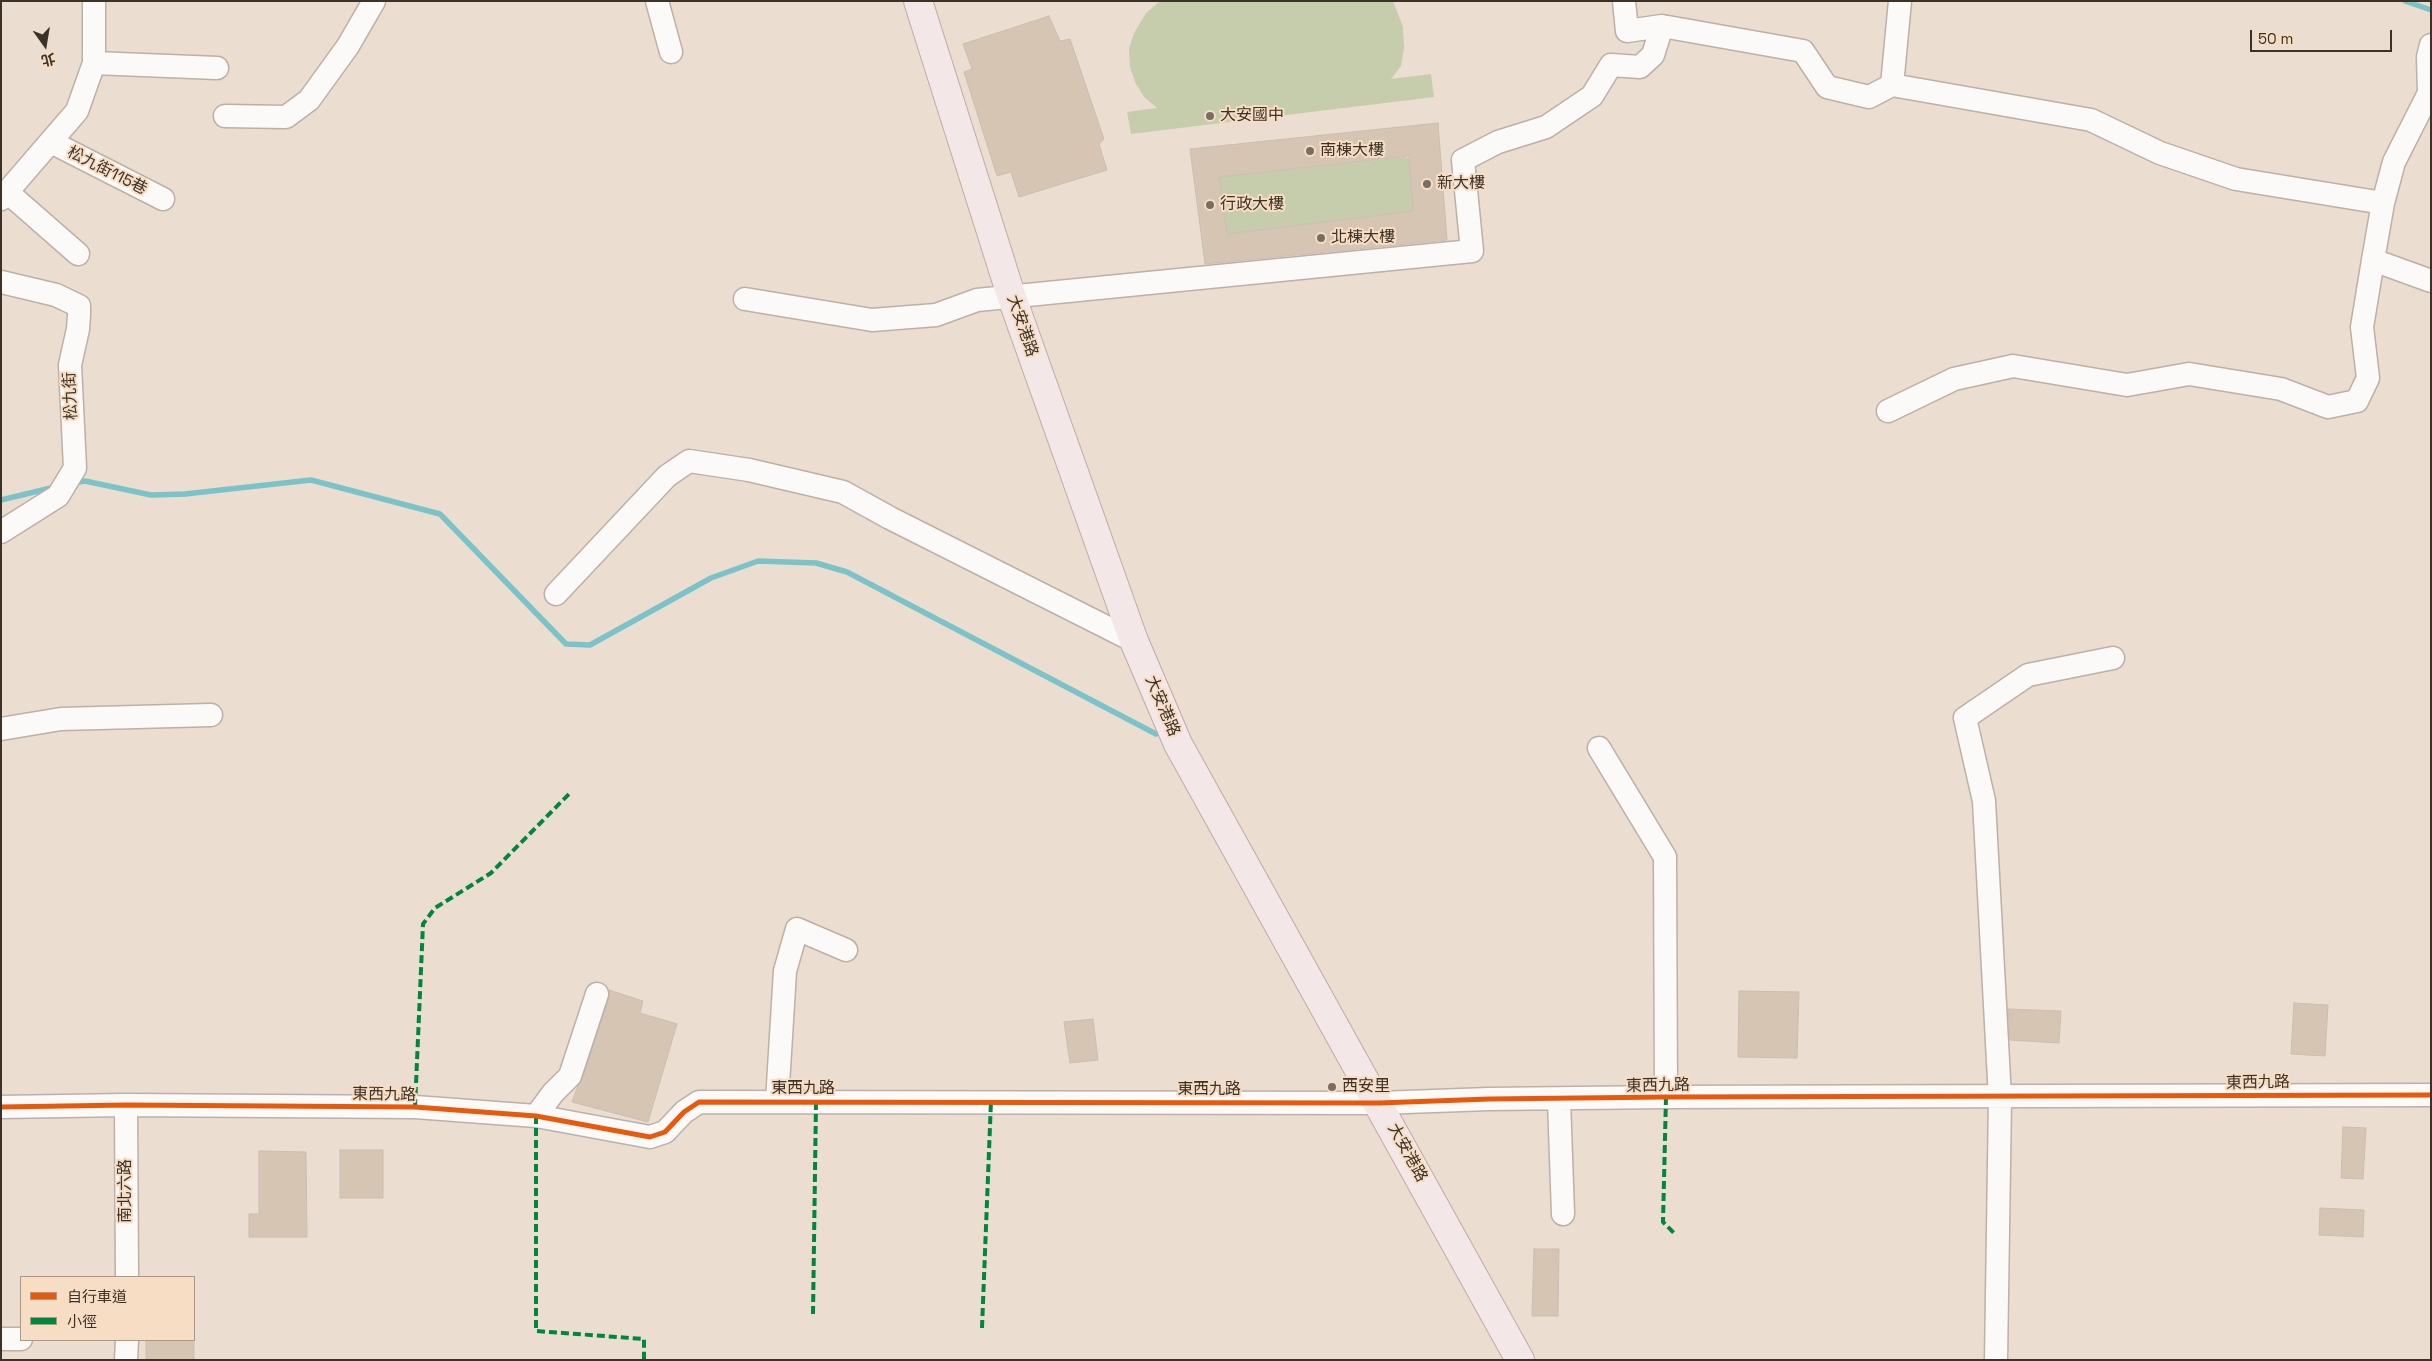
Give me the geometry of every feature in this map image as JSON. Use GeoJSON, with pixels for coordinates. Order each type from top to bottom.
{"type":"FeatureCollection","features":[{"type":"Feature","properties":{"kind":"main road","name":"大安港路"},"geometry":{"type":"LineString","coordinates":[[918,1],[1012,298],[1134,641],[1178,744],[1520,1360]]}},
{"type":"Feature","properties":{"kind":"street"},"geometry":{"type":"LineString","coordinates":[[78,254],[4,195],[77,111],[94,63],[94,1]]}},
{"type":"Feature","properties":{"kind":"street"},"geometry":{"type":"LineString","coordinates":[[225,116],[286,117],[309,100],[348,46],[374,1]]}},
{"type":"Feature","properties":{"kind":"street"},"geometry":{"type":"LineString","coordinates":[[656,1],[671,52]]}},
{"type":"Feature","properties":{"kind":"street"},"geometry":{"type":"LineString","coordinates":[[1624,1],[1627,31],[1662,26],[1803,51],[1827,87],[1868,97],[1892,85],[2091,120],[2160,153],[2236,179],[2383,203]]}},
{"type":"Feature","properties":{"kind":"street"},"geometry":{"type":"LineString","coordinates":[[1892,85],[1900,1]]}},
{"type":"Feature","properties":{"kind":"street"},"geometry":{"type":"LineString","coordinates":[[746,300],[872,320],[936,315],[977,300],[1472,251],[1463,160],[1498,142],[1546,127],[1592,96],[1611,65],[1640,67],[1654,55],[1662,26]]}},
{"type":"Feature","properties":{"kind":"street"},"geometry":{"type":"LineString","coordinates":[[1888,411],[1954,379],[2013,366],[2127,385],[2189,374],[2281,389],[2328,407],[2357,401],[2368,378],[2362,327],[2383,203],[2394,162],[2429,93],[2428,57],[2431,46]]}},
{"type":"Feature","properties":{"kind":"street"},"geometry":{"type":"LineString","coordinates":[[94,63],[217,68]]}},
{"type":"Feature","properties":{"kind":"street","name":"松九街115巷"},"geometry":{"type":"LineString","coordinates":[[51,142],[163,199]]}},
{"type":"Feature","properties":{"kind":"street"},"geometry":{"type":"LineString","coordinates":[[2373,260],[2431,280]]}},
{"type":"Feature","properties":{"kind":"street","name":"松九街"},"geometry":{"type":"LineString","coordinates":[[1,282],[56,295],[79,306],[79,315],[70,365],[75,468],[58,496],[1,532]]}},
{"type":"Feature","properties":{"kind":"street"},"geometry":{"type":"LineString","coordinates":[[556,594],[668,476],[689,461],[749,470],[843,492],[890,518],[1134,641]]}},
{"type":"Feature","properties":{"kind":"street"},"geometry":{"type":"LineString","coordinates":[[1996,1360],[2000,1098],[1984,801],[1965,718],[2028,675],[2113,658]]}},
{"type":"Feature","properties":{"kind":"street"},"geometry":{"type":"LineString","coordinates":[[1,729],[61,719],[211,715]]}},
{"type":"Feature","properties":{"kind":"street"},"geometry":{"type":"LineString","coordinates":[[1598,748],[1664,857],[1666,1098]]}},
{"type":"Feature","properties":{"kind":"street"},"geometry":{"type":"LineString","coordinates":[[778,1101],[785,970],[798,929],[846,950]]}},
{"type":"Feature","properties":{"kind":"street"},"geometry":{"type":"LineString","coordinates":[[536,1116],[553,1093],[570,1076],[597,994]]}},
{"type":"Feature","properties":{"kind":"street","name":"東西九路"},"geometry":{"type":"LineString","coordinates":[[1,1107],[126,1105],[415,1107],[536,1116],[650,1137],[665,1132],[684,1112],[699,1102],[1379,1103],[1490,1099],[2431,1095]]}},
{"type":"Feature","properties":{"kind":"street"},"geometry":{"type":"LineString","coordinates":[[1559,1100],[1563,1214]]}},
{"type":"Feature","properties":{"kind":"street","name":"南北六路"},"geometry":{"type":"LineString","coordinates":[[126,1105],[127,1276]]}},
{"type":"Feature","properties":{"kind":"street"},"geometry":{"type":"LineString","coordinates":[[1,1339],[20,1339]]}},
{"type":"Feature","properties":{"kind":"street"},"geometry":{"type":"LineString","coordinates":[[126,1360],[127,1341]]}},
{"type":"Feature","properties":{"kind":"green space"},"geometry":{"type":"Polygon","coordinates":[[[1160,1],[1393,1],[1403,27],[1404,48],[1401,66],[1391,79],[1431,74],[1434,97],[1131,134],[1127,112],[1157,108],[1144,97],[1135,82],[1130,67],[1129,49],[1134,33],[1146,13],[1160,1]]]}},
{"type":"Feature","properties":{"kind":"green space"},"geometry":{"type":"Polygon","coordinates":[[[1409,158],[1413,211],[1227,234],[1219,177],[1409,158]]]}},
{"type":"Feature","properties":{"kind":"building"},"geometry":{"type":"Polygon","coordinates":[[[1049,16],[1060,41],[1070,39],[1104,139],[1099,144],[1107,170],[1019,197],[1011,172],[997,176],[964,72],[972,69],[963,44],[1049,16]]]}},
{"type":"Feature","properties":{"kind":"building"},"geometry":{"type":"Polygon","coordinates":[[[1438,123],[1447,240],[1205,264],[1190,149],[1438,123]],[[1409,156],[1219,177],[1227,234],[1413,211],[1409,156]]]}},
{"type":"Feature","properties":{"kind":"building"},"geometry":{"type":"Polygon","coordinates":[[[609,990],[643,1001],[640,1013],[677,1024],[648,1122],[572,1102],[582,1080],[609,998],[609,990]]]}},
{"type":"Feature","properties":{"kind":"building"},"geometry":{"type":"Polygon","coordinates":[[[1739,991],[1799,992],[1797,1058],[1738,1057],[1739,991]]]}},
{"type":"Feature","properties":{"kind":"building"},"geometry":{"type":"Polygon","coordinates":[[[2294,1003],[2328,1005],[2325,1056],[2291,1054],[2294,1003]]]}},
{"type":"Feature","properties":{"kind":"building"},"geometry":{"type":"Polygon","coordinates":[[[2008,1009],[2061,1011],[2059,1043],[2010,1040],[2008,1009]]]}},
{"type":"Feature","properties":{"kind":"building"},"geometry":{"type":"Polygon","coordinates":[[[1093,1019],[1098,1060],[1070,1063],[1064,1022],[1093,1019]]]}},
{"type":"Feature","properties":{"kind":"building"},"geometry":{"type":"Polygon","coordinates":[[[2343,1127],[2366,1128],[2363,1179],[2341,1178],[2343,1127]]]}},
{"type":"Feature","properties":{"kind":"building"},"geometry":{"type":"Polygon","coordinates":[[[340,1150],[383,1150],[383,1198],[340,1198],[340,1150]]]}},
{"type":"Feature","properties":{"kind":"building"},"geometry":{"type":"Polygon","coordinates":[[[259,1151],[306,1152],[307,1237],[249,1237],[249,1214],[259,1214],[259,1151]]]}},
{"type":"Feature","properties":{"kind":"building"},"geometry":{"type":"Polygon","coordinates":[[[2320,1208],[2364,1210],[2363,1237],[2319,1235],[2320,1208]]]}},
{"type":"Feature","properties":{"kind":"building"},"geometry":{"type":"Polygon","coordinates":[[[1534,1249],[1559,1249],[1558,1316],[1532,1316],[1534,1249]]]}},
{"type":"Feature","properties":{"kind":"building"},"geometry":{"type":"Polygon","coordinates":[[[146,1341],[194,1341],[194,1360],[146,1360],[146,1341]]]}},
{"type":"Feature","properties":{"kind":"waterway"},"geometry":{"type":"LineString","coordinates":[[2405,1],[2431,10]]}},
{"type":"Feature","properties":{"kind":"waterway"},"geometry":{"type":"LineString","coordinates":[[74,483],[85,481],[151,495],[185,494],[311,480],[440,514],[566,644],[590,645],[711,578],[758,561],[816,563],[847,572],[1156,734]]}},
{"type":"Feature","properties":{"kind":"waterway"},"geometry":{"type":"LineString","coordinates":[[1,500],[55,487]]}},
{"type":"Feature","properties":{"kind":"marked path"},"geometry":{"type":"LineString","coordinates":[[415,1107],[423,924],[435,908],[491,873],[570,793]]}},
{"type":"Feature","properties":{"kind":"marked path"},"geometry":{"type":"LineString","coordinates":[[1666,1097],[1663,1222],[1674,1233]]}},
{"type":"Feature","properties":{"kind":"marked path"},"geometry":{"type":"LineString","coordinates":[[813,1314],[816,1101]]}},
{"type":"Feature","properties":{"kind":"marked path"},"geometry":{"type":"LineString","coordinates":[[982,1328],[991,1101]]}},
{"type":"Feature","properties":{"kind":"marked path"},"geometry":{"type":"LineString","coordinates":[[536,1116],[536,1331],[644,1339],[644,1360]]}},
{"type":"Feature","properties":{"kind":"cycle path"},"geometry":{"type":"LineString","coordinates":[[1,1107],[126,1105],[415,1107],[536,1116],[650,1137],[665,1132],[684,1112],[699,1102],[1379,1103],[1489,1099],[1666,1097],[2431,1095]]}},
{"type":"Feature","properties":{"kind":"place","name":"大安國中"},"geometry":{"type":"Point","coordinates":[1210,116]}},
{"type":"Feature","properties":{"kind":"place","name":"南棟大樓"},"geometry":{"type":"Point","coordinates":[1310,151]}},
{"type":"Feature","properties":{"kind":"place","name":"新大樓"},"geometry":{"type":"Point","coordinates":[1427,184]}},
{"type":"Feature","properties":{"kind":"place","name":"行政大樓"},"geometry":{"type":"Point","coordinates":[1210,205]}},
{"type":"Feature","properties":{"kind":"place","name":"北棟大樓"},"geometry":{"type":"Point","coordinates":[1321,238]}},
{"type":"Feature","properties":{"kind":"place","name":"西安里"},"geometry":{"type":"Point","coordinates":[1332,1087]}}]}
